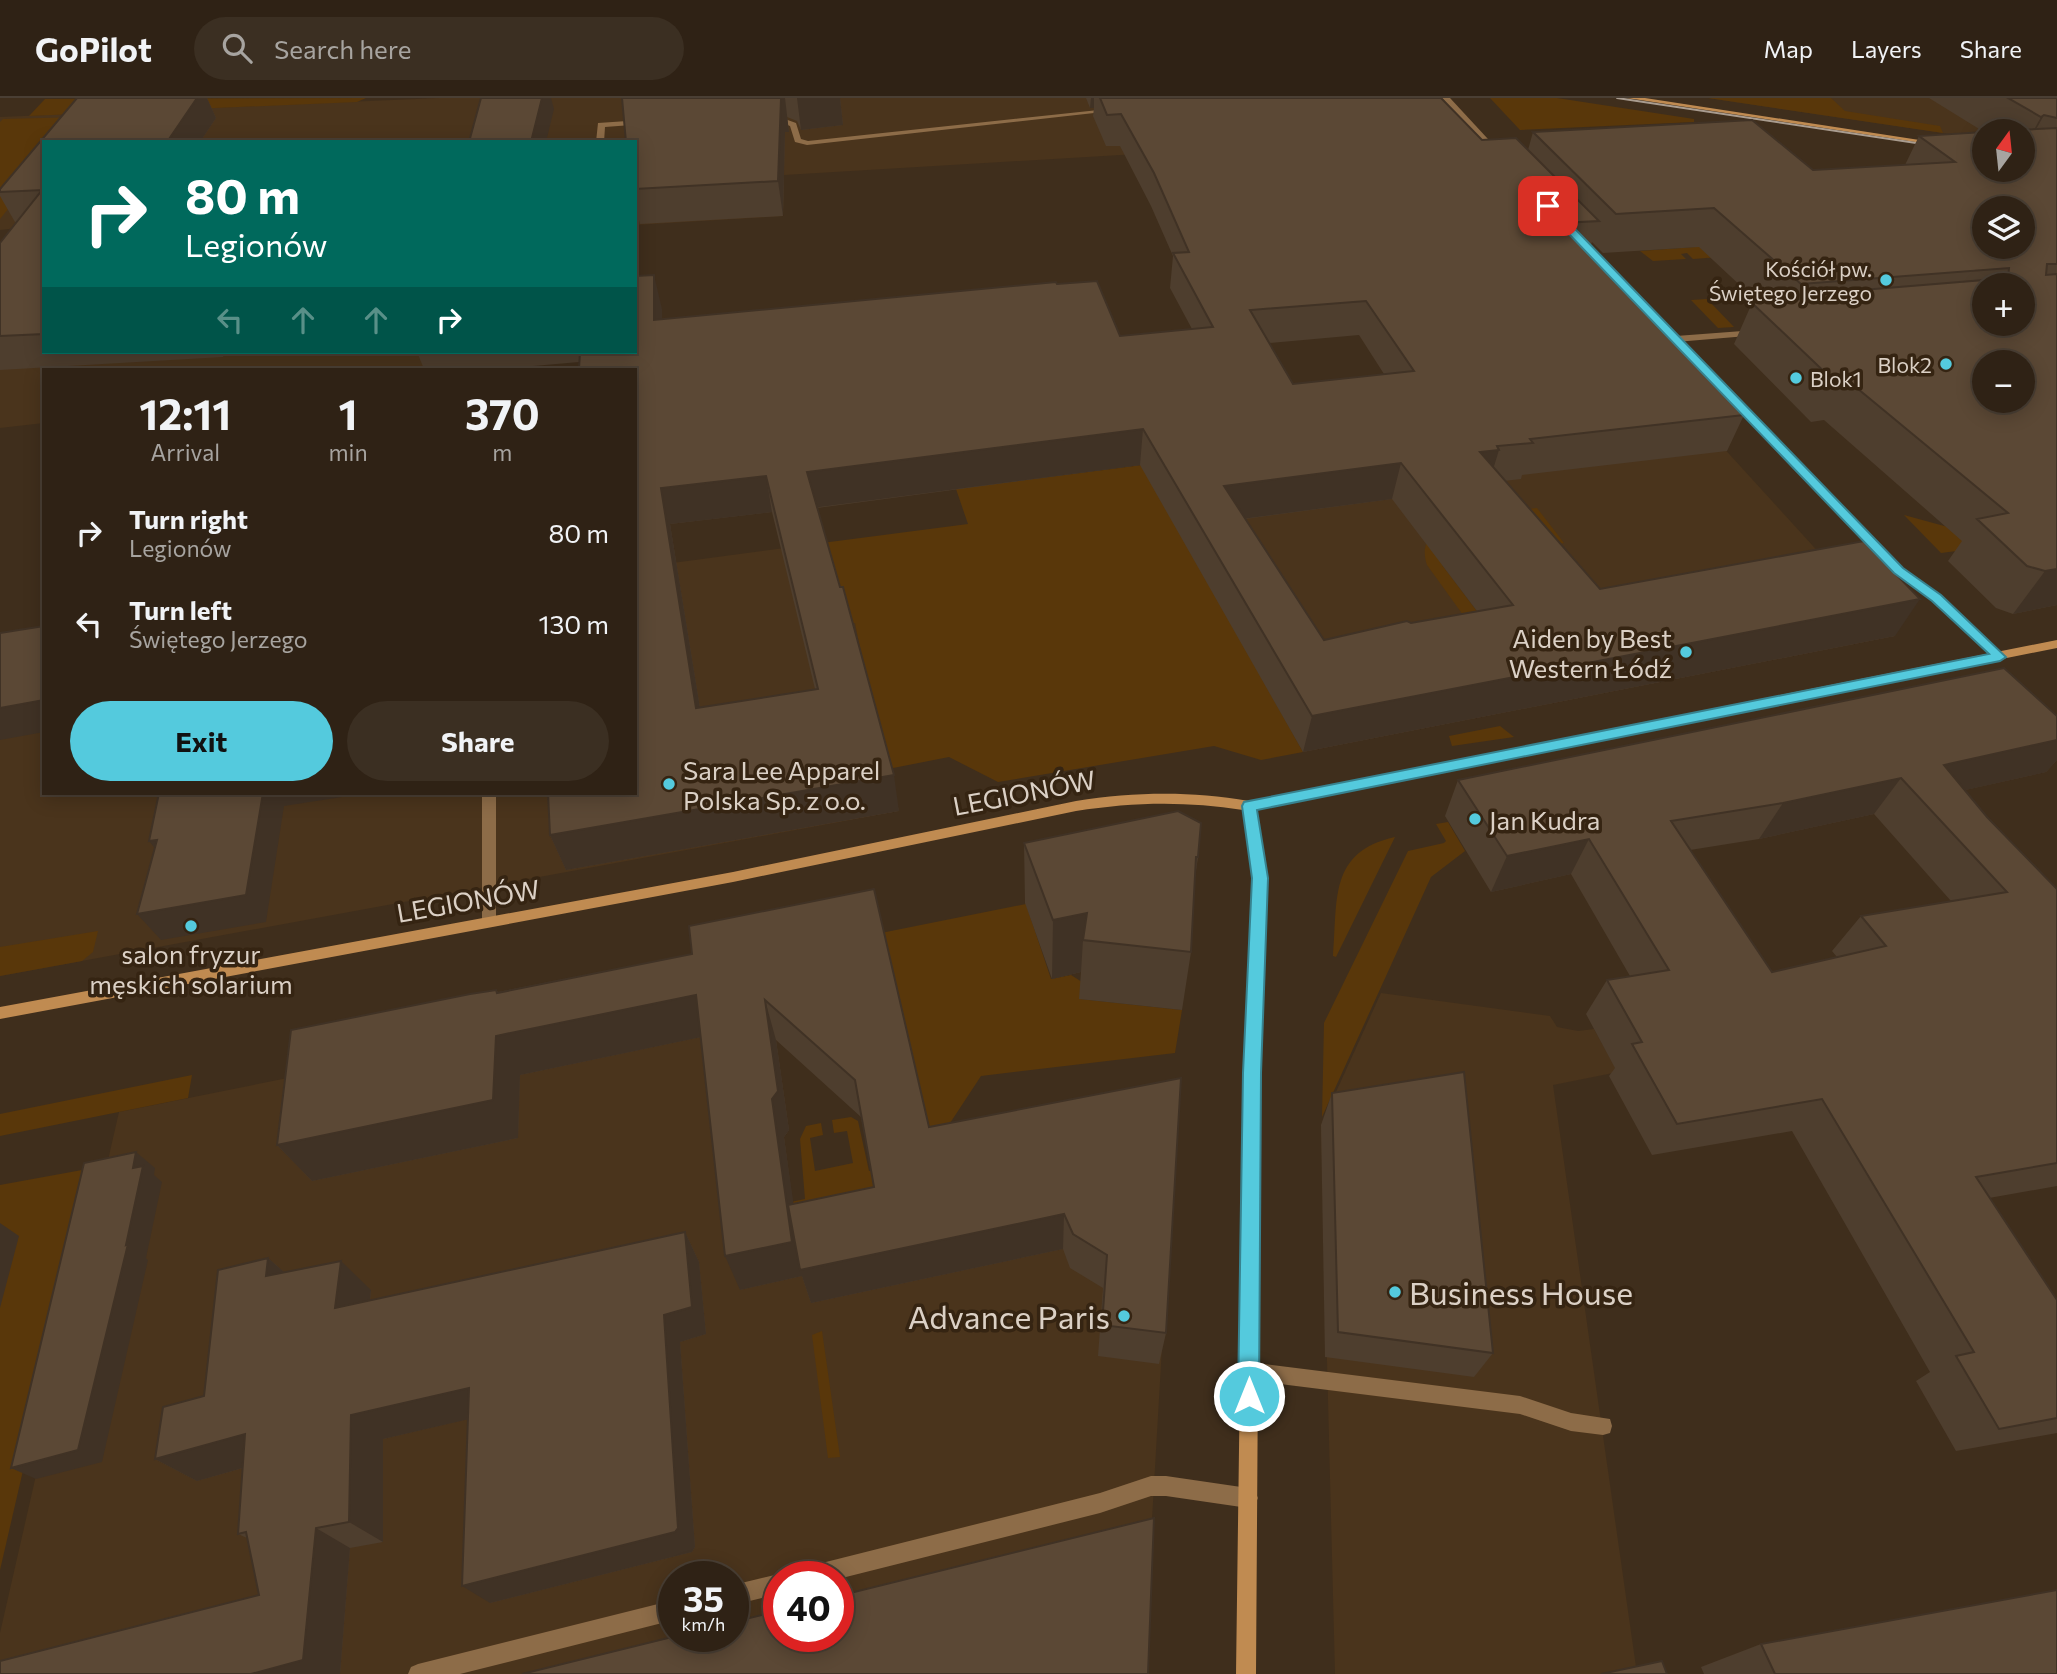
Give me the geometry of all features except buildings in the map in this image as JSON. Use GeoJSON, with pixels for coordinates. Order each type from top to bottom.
{"type":"FeatureCollection","features":[{"type":"Feature","properties":{"kind":"street"},"geometry":{"type":"LineString","coordinates":[[778,98],[768,103],[768,116],[793,125],[798,141],[807,143],[1108,111]]}},
{"type":"Feature","properties":{"kind":"street"},"geometry":{"type":"LineString","coordinates":[[1446,98],[1507,164]]}},
{"type":"Feature","properties":{"kind":"street"},"geometry":{"type":"LineString","coordinates":[[1631,98],[1941,145]]}},
{"type":"Feature","properties":{"kind":"street"},"geometry":{"type":"LineString","coordinates":[[600,140],[601,125],[653,121]]}},
{"type":"Feature","properties":{"kind":"street"},"geometry":{"type":"LineString","coordinates":[[1566,224],[1898,571],[1936,598],[2000,657]]}},
{"type":"Feature","properties":{"kind":"street"},"geometry":{"type":"LineString","coordinates":[[1676,340],[1771,331]]}},
{"type":"Feature","properties":{"kind":"street","name":"LEGIONÓW"},"geometry":{"type":"LineString","coordinates":[[0,1013],[733,877],[1125,798],[1171,795],[1249,806],[2057,644]]}},
{"type":"Feature","properties":{"kind":"street"},"geometry":{"type":"LineString","coordinates":[[489,795],[489,922]]}},
{"type":"Feature","properties":{"kind":"street"},"geometry":{"type":"LineString","coordinates":[[1246,1674],[1252,1073],[1260,878],[1249,806]]}},
{"type":"Feature","properties":{"kind":"street"},"geometry":{"type":"LineString","coordinates":[[1249,1371],[1520,1405],[1571,1422],[1603,1426]]}},
{"type":"Feature","properties":{"kind":"street"},"geometry":{"type":"LineString","coordinates":[[854,1565],[1100,1503],[1151,1486],[1248,1498]]}},
{"type":"Feature","properties":{"kind":"street"},"geometry":{"type":"LineString","coordinates":[[418,1674],[658,1614]]}},
{"type":"Feature","properties":{"kind":"shaded area"},"geometry":{"type":"Polygon","coordinates":[[[366,98],[357,102],[29,116],[45,99],[366,98]]]}},
{"type":"Feature","properties":{"kind":"shaded area"},"geometry":{"type":"Polygon","coordinates":[[[439,98],[1355,98],[1187,151],[784,175],[783,216],[637,225],[637,140],[42,140],[42,225],[0,230],[0,117],[439,98]]]}},
{"type":"Feature","properties":{"kind":"shaded area"},"geometry":{"type":"Polygon","coordinates":[[[1490,98],[1557,98],[1694,119],[1694,122],[1520,130],[1490,98]]]}},
{"type":"Feature","properties":{"kind":"shaded area"},"geometry":{"type":"Polygon","coordinates":[[[1708,98],[2057,98],[2035,119],[1972,119],[1972,137],[1708,98]]]}},
{"type":"Feature","properties":{"kind":"shaded area"},"geometry":{"type":"Polygon","coordinates":[[[1708,98],[1831,98],[1845,111],[1940,126],[1943,133],[1708,98]]]}},
{"type":"Feature","properties":{"kind":"shaded area"},"geometry":{"type":"Polygon","coordinates":[[[82,117],[47,140],[42,140],[42,166],[0,219],[0,122],[3,119],[82,117]]]}},
{"type":"Feature","properties":{"kind":"shaded area"},"geometry":{"type":"Polygon","coordinates":[[[1749,243],[1760,254],[1693,259],[1687,253],[1681,254],[1686,259],[1653,261],[1640,251],[1749,243]]]}},
{"type":"Feature","properties":{"kind":"shaded area"},"geometry":{"type":"Polygon","coordinates":[[[0,264],[42,348],[42,354],[432,354],[428,368],[42,368],[42,423],[0,428],[0,264]]]}},
{"type":"Feature","properties":{"kind":"shaded area"},"geometry":{"type":"Polygon","coordinates":[[[1707,299],[1734,327],[1718,328],[1691,300],[1707,299]]]}},
{"type":"Feature","properties":{"kind":"shaded area"},"geometry":{"type":"Polygon","coordinates":[[[1710,433],[1895,636],[1303,752],[1161,501],[1710,433]]]}},
{"type":"Feature","properties":{"kind":"shaded area"},"geometry":{"type":"Polygon","coordinates":[[[1166,462],[1251,659],[1303,752],[1261,760],[1214,746],[998,782],[949,757],[888,769],[874,717],[855,623],[845,624],[822,543],[968,524],[956,489],[1166,462]]]}},
{"type":"Feature","properties":{"kind":"shaded area"},"geometry":{"type":"Polygon","coordinates":[[[1537,508],[1564,543],[1442,565],[1500,642],[1484,644],[1427,565],[1425,548],[1432,535],[1446,525],[1464,518],[1537,508]]]}},
{"type":"Feature","properties":{"kind":"shaded area"},"geometry":{"type":"Polygon","coordinates":[[[1904,515],[2010,544],[1941,553],[1904,515]]]}},
{"type":"Feature","properties":{"kind":"shaded area"},"geometry":{"type":"Polygon","coordinates":[[[822,543],[855,623],[899,811],[0,976],[0,668],[42,658],[42,795],[637,795],[637,568],[822,543]]]}},
{"type":"Feature","properties":{"kind":"shaded area"},"geometry":{"type":"Polygon","coordinates":[[[1500,726],[1514,737],[1452,746],[1449,736],[1500,726]]]}},
{"type":"Feature","properties":{"kind":"shaded area"},"geometry":{"type":"Polygon","coordinates":[[[1448,822],[1465,851],[1431,877],[1322,1117],[1324,1023],[1408,851],[1444,843],[1446,841],[1436,824],[1448,822]]]}},
{"type":"Feature","properties":{"kind":"shaded area"},"geometry":{"type":"Polygon","coordinates":[[[1395,837],[1336,957],[1333,956],[1337,898],[1347,866],[1373,844],[1395,837]]]}},
{"type":"Feature","properties":{"kind":"shaded area"},"geometry":{"type":"Polygon","coordinates":[[[1026,904],[1051,979],[1071,975],[1082,982],[1080,999],[1182,1010],[1175,1053],[981,1076],[931,1152],[881,933],[1026,904]]]}},
{"type":"Feature","properties":{"kind":"shaded area"},"geometry":{"type":"Polygon","coordinates":[[[98,931],[93,952],[82,961],[0,976],[0,947],[98,931]]]}},
{"type":"Feature","properties":{"kind":"shaded area","name":"Business House"},"geometry":{"type":"Polygon","coordinates":[[[1381,993],[1550,1016],[1557,1027],[1578,1031],[1594,1029],[1618,1072],[1553,1085],[1637,1674],[1335,1674],[1321,1125],[1381,993]]]}},
{"type":"Feature","properties":{"kind":"shaded area"},"geometry":{"type":"Polygon","coordinates":[[[706,994],[736,1254],[1173,1158],[1143,1674],[0,1674],[0,1633],[119,1112],[706,994]]]}},
{"type":"Feature","properties":{"kind":"shaded area"},"geometry":{"type":"Polygon","coordinates":[[[192,1075],[188,1098],[0,1136],[0,1114],[192,1075]]]}},
{"type":"Feature","properties":{"kind":"shaded area"},"geometry":{"type":"Polygon","coordinates":[[[851,1117],[858,1121],[869,1171],[932,1158],[944,1209],[762,1208],[805,1199],[800,1139],[806,1126],[821,1123],[823,1135],[810,1138],[815,1171],[853,1163],[847,1131],[834,1133],[832,1120],[851,1117]]]}},
{"type":"Feature","properties":{"kind":"shaded area"},"geometry":{"type":"Polygon","coordinates":[[[93,1168],[0,1570],[0,1185],[93,1168]]]}},
{"type":"Feature","properties":{"kind":"shaded area"},"geometry":{"type":"Polygon","coordinates":[[[822,1331],[840,1457],[828,1458],[812,1335],[822,1331]]]}},
{"type":"Feature","properties":{"kind":"tram line"},"geometry":{"type":"LineString","coordinates":[[1617,98],[1936,146]]}},
{"type":"Feature","properties":{"kind":"place","name":"Kościół pw. Świętego Jerzego"},"geometry":{"type":"Point","coordinates":[1886,280]}},
{"type":"Feature","properties":{"kind":"place","name":"Blok2"},"geometry":{"type":"Point","coordinates":[1946,364]}},
{"type":"Feature","properties":{"kind":"place","name":"Blok1"},"geometry":{"type":"Point","coordinates":[1796,378]}},
{"type":"Feature","properties":{"kind":"place","name":"Aiden by Best Western Łódź"},"geometry":{"type":"Point","coordinates":[1686,652]}},
{"type":"Feature","properties":{"kind":"place","name":"Sara Lee Apparel Polska Sp. z o.o."},"geometry":{"type":"Point","coordinates":[669,784]}},
{"type":"Feature","properties":{"kind":"place","name":"Jan Kudra"},"geometry":{"type":"Point","coordinates":[1475,819]}},
{"type":"Feature","properties":{"kind":"place","name":"salon fryzur męskich solarium"},"geometry":{"type":"Point","coordinates":[191,926]}},
{"type":"Feature","properties":{"kind":"place","name":"Business House"},"geometry":{"type":"Point","coordinates":[1395,1292]}},
{"type":"Feature","properties":{"kind":"place","name":"Advance Paris"},"geometry":{"type":"Point","coordinates":[1124,1316]}},
{"type":"Feature","properties":{"kind":"route"},"geometry":{"type":"LineString","coordinates":[[1249,1396],[1252,1073],[1260,878],[1258,850],[1249,806],[2000,657],[1936,598],[1898,571],[1548,206]]}}]}
